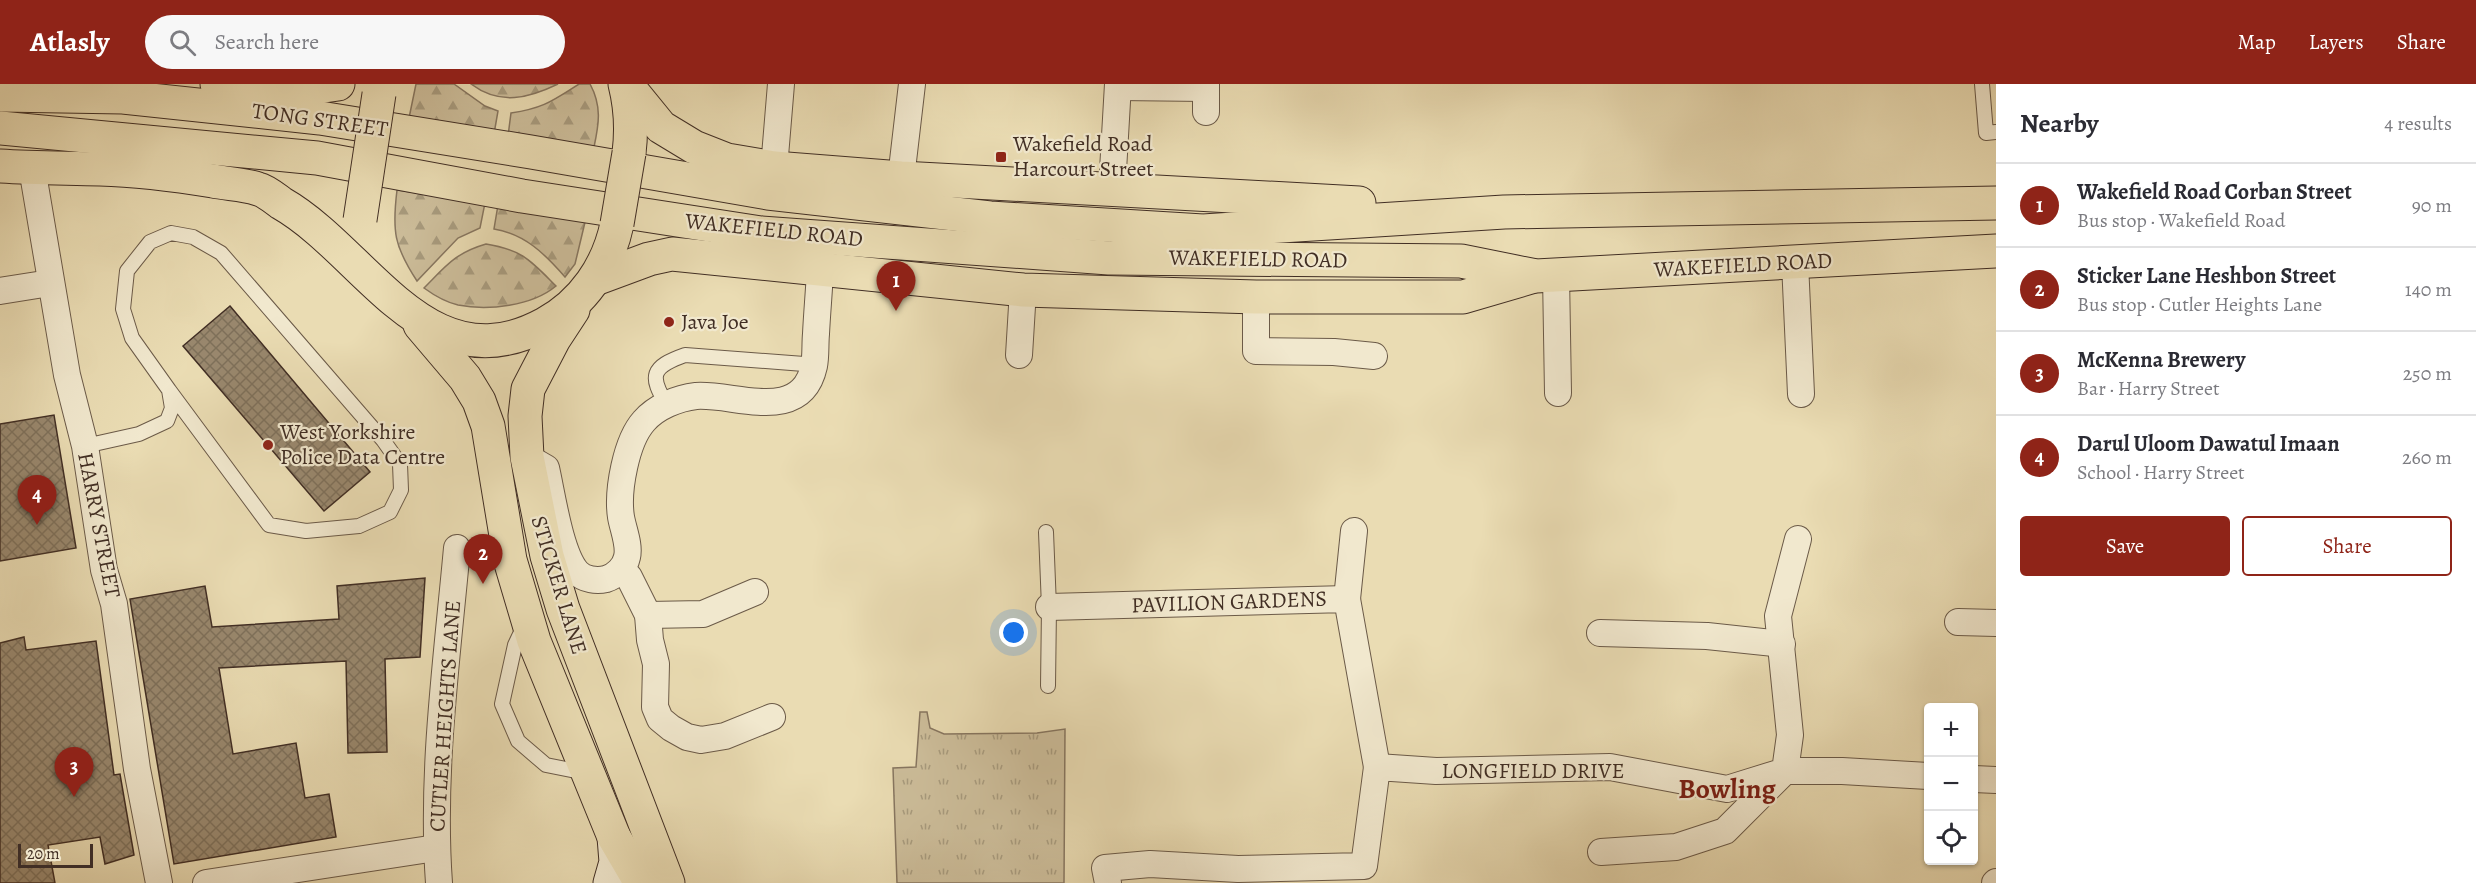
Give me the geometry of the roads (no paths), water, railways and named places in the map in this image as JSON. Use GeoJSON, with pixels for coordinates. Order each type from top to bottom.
{"type":"FeatureCollection","features":[{"type":"Feature","properties":{"kind":"main road"},"geometry":{"type":"LineString","coordinates":[[217,84],[290,91],[338,84]]}},
{"type":"Feature","properties":{"kind":"main road"},"geometry":{"type":"LineString","coordinates":[[0,166],[102,169],[193,178],[259,189],[303,215],[416,319],[440,332],[465,338],[489,340],[514,336],[554,318],[591,284],[611,247],[617,224],[632,131],[626,84]]}},
{"type":"Feature","properties":{"kind":"main road"},"geometry":{"type":"LineString","coordinates":[[626,84],[661,127],[694,147],[727,160],[774,168],[901,178],[1112,188],[1504,212]]}},
{"type":"Feature","properties":{"kind":"main road"},"geometry":{"type":"LineString","coordinates":[[371,279],[360,220],[380,89]]}},
{"type":"Feature","properties":{"kind":"main road","name":"TONG STREET"},"geometry":{"type":"LineString","coordinates":[[0,95],[134,98],[320,118],[531,152]]}},
{"type":"Feature","properties":{"kind":"main road","name":"TONG STREET"},"geometry":{"type":"LineString","coordinates":[[0,128],[317,158],[522,196]]}},
{"type":"Feature","properties":{"kind":"main road","name":"WAKEFIELD ROAD"},"geometry":{"type":"LineString","coordinates":[[531,152],[768,193],[1026,220],[1203,231],[1504,212],[1996,203]]}},
{"type":"Feature","properties":{"kind":"main road","name":"WAKEFIELD ROAD"},"geometry":{"type":"LineString","coordinates":[[522,196],[761,233],[1109,258],[1461,261],[1546,275],[1996,251]]}},
{"type":"Feature","properties":{"kind":"main road"},"geometry":{"type":"LineString","coordinates":[[591,284],[649,259],[672,254],[820,271],[1023,290],[1256,297],[1463,297],[1546,275]]}},
{"type":"Feature","properties":{"kind":"main road","name":"STICKER LANE"},"geometry":{"type":"LineString","coordinates":[[591,284],[554,339],[528,389],[525,416],[527,457],[547,556],[563,609],[668,883]]}},
{"type":"Feature","properties":{"kind":"main road","name":"STICKER LANE"},"geometry":{"type":"LineString","coordinates":[[416,319],[465,378],[479,401],[488,426],[510,560],[527,620],[614,837],[641,883]]}},
{"type":"Feature","properties":{"kind":"street"},"geometry":{"type":"LineString","coordinates":[[774,168],[781,84]]}},
{"type":"Feature","properties":{"kind":"street"},"geometry":{"type":"LineString","coordinates":[[901,178],[912,84]]}},
{"type":"Feature","properties":{"kind":"street"},"geometry":{"type":"LineString","coordinates":[[1112,188],[1118,85],[1206,95]]}},
{"type":"Feature","properties":{"kind":"street","name":"HARRY STREET"},"geometry":{"type":"LineString","coordinates":[[32,168],[67,375],[85,446],[104,570],[114,604],[136,769],[159,883]]}},
{"type":"Feature","properties":{"kind":"street"},"geometry":{"type":"LineString","coordinates":[[1795,263],[1801,394]]}},
{"type":"Feature","properties":{"kind":"street"},"geometry":{"type":"LineString","coordinates":[[527,457],[546,468],[558,523],[569,558],[578,574],[592,581],[608,579],[622,569],[628,550],[623,536],[620,511],[621,488],[628,455],[643,422],[667,405],[683,398],[699,396],[757,403],[778,402],[794,395],[807,384],[815,358],[820,271]]}},
{"type":"Feature","properties":{"kind":"street"},"geometry":{"type":"LineString","coordinates":[[1546,275],[1558,393]]}},
{"type":"Feature","properties":{"kind":"street"},"geometry":{"type":"LineString","coordinates":[[0,291],[50,282]]}},
{"type":"Feature","properties":{"kind":"street"},"geometry":{"type":"LineString","coordinates":[[1019,356],[1023,290]]}},
{"type":"Feature","properties":{"kind":"street"},"geometry":{"type":"LineString","coordinates":[[1256,297],[1256,351],[1334,352],[1374,356]]}},
{"type":"Feature","properties":{"kind":"street"},"geometry":{"type":"LineString","coordinates":[[1347,598],[1354,531]]}},
{"type":"Feature","properties":{"kind":"street"},"geometry":{"type":"LineString","coordinates":[[1602,852],[1676,847],[1725,831],[1785,771],[1790,735],[1778,616],[1798,539]]}},
{"type":"Feature","properties":{"kind":"street","name":"CUTLER HEIGHTS LANE"},"geometry":{"type":"LineString","coordinates":[[439,883],[436,848],[442,727],[457,548]]}},
{"type":"Feature","properties":{"kind":"street"},"geometry":{"type":"LineString","coordinates":[[622,569],[629,577],[648,615],[650,640],[656,664],[655,707],[660,718],[671,728],[687,737],[701,740],[725,736],[772,717]]}},
{"type":"Feature","properties":{"kind":"street"},"geometry":{"type":"LineString","coordinates":[[648,615],[703,614],[755,592]]}},
{"type":"Feature","properties":{"kind":"street","name":"PAVILION GARDENS"},"geometry":{"type":"LineString","coordinates":[[1049,607],[1347,598],[1377,767]]}},
{"type":"Feature","properties":{"kind":"street"},"geometry":{"type":"LineString","coordinates":[[1958,622],[1996,623]]}},
{"type":"Feature","properties":{"kind":"street"},"geometry":{"type":"LineString","coordinates":[[1600,633],[1707,636],[1782,644]]}},
{"type":"Feature","properties":{"kind":"street"},"geometry":{"type":"LineString","coordinates":[[1108,883],[1105,868],[1150,864],[1366,874],[1377,767]]}},
{"type":"Feature","properties":{"kind":"street","name":"LONGFIELD DRIVE"},"geometry":{"type":"LineString","coordinates":[[1377,767],[1436,771],[1610,767],[1727,789],[1785,771],[1842,771],[1924,776]]}},
{"type":"Feature","properties":{"kind":"street"},"geometry":{"type":"LineString","coordinates":[[1978,779],[1996,780]]}},
{"type":"Feature","properties":{"kind":"street"},"geometry":{"type":"LineString","coordinates":[[610,883],[616,862],[614,837]]}},
{"type":"Feature","properties":{"kind":"street"},"geometry":{"type":"LineString","coordinates":[[206,883],[436,848]]}},
{"type":"Feature","properties":{"kind":"lane"},"geometry":{"type":"LineString","coordinates":[[1982,84],[1986,133],[1996,132]]}},
{"type":"Feature","properties":{"kind":"lane"},"geometry":{"type":"LineString","coordinates":[[85,446],[139,434],[166,421],[172,408],[170,390],[132,338],[123,309],[127,272],[150,242],[171,233],[193,237],[220,252],[383,440],[400,464],[401,490],[390,512],[359,526],[306,531],[269,525],[170,390]]}},
{"type":"Feature","properties":{"kind":"lane"},"geometry":{"type":"LineString","coordinates":[[667,405],[656,387],[655,377],[658,370],[671,360],[685,355],[804,364],[815,358]]}},
{"type":"Feature","properties":{"kind":"lane"},"geometry":{"type":"LineString","coordinates":[[1046,532],[1049,607],[1048,686]]}},
{"type":"Feature","properties":{"kind":"lane"},"geometry":{"type":"LineString","coordinates":[[527,620],[515,645],[502,704],[518,741],[546,765],[588,774]]}},
{"type":"Feature","properties":{"kind":"place","name":"Wakefield Road Harcourt Street"},"geometry":{"type":"Point","coordinates":[1001,157]}},
{"type":"Feature","properties":{"kind":"place","name":"Wakefield Road Corban Street"},"geometry":{"type":"Point","coordinates":[896,311]}},
{"type":"Feature","properties":{"kind":"place","name":"Java Joe"},"geometry":{"type":"Point","coordinates":[669,322]}},
{"type":"Feature","properties":{"kind":"place","name":"West Yorkshire Police Data Centre"},"geometry":{"type":"Point","coordinates":[268,445]}},
{"type":"Feature","properties":{"kind":"place","name":"Darul Uloom Dawatul Imaan"},"geometry":{"type":"Point","coordinates":[37,525]}},
{"type":"Feature","properties":{"kind":"place","name":"Sticker Lane Heshbon Street"},"geometry":{"type":"Point","coordinates":[483,584]}},
{"type":"Feature","properties":{"kind":"place","name":"McKenna Brewery"},"geometry":{"type":"Point","coordinates":[74,797]}},
{"type":"Feature","properties":{"kind":"district","name":"Bowling"},"geometry":{"type":"Point","coordinates":[1727,789]}}]}
